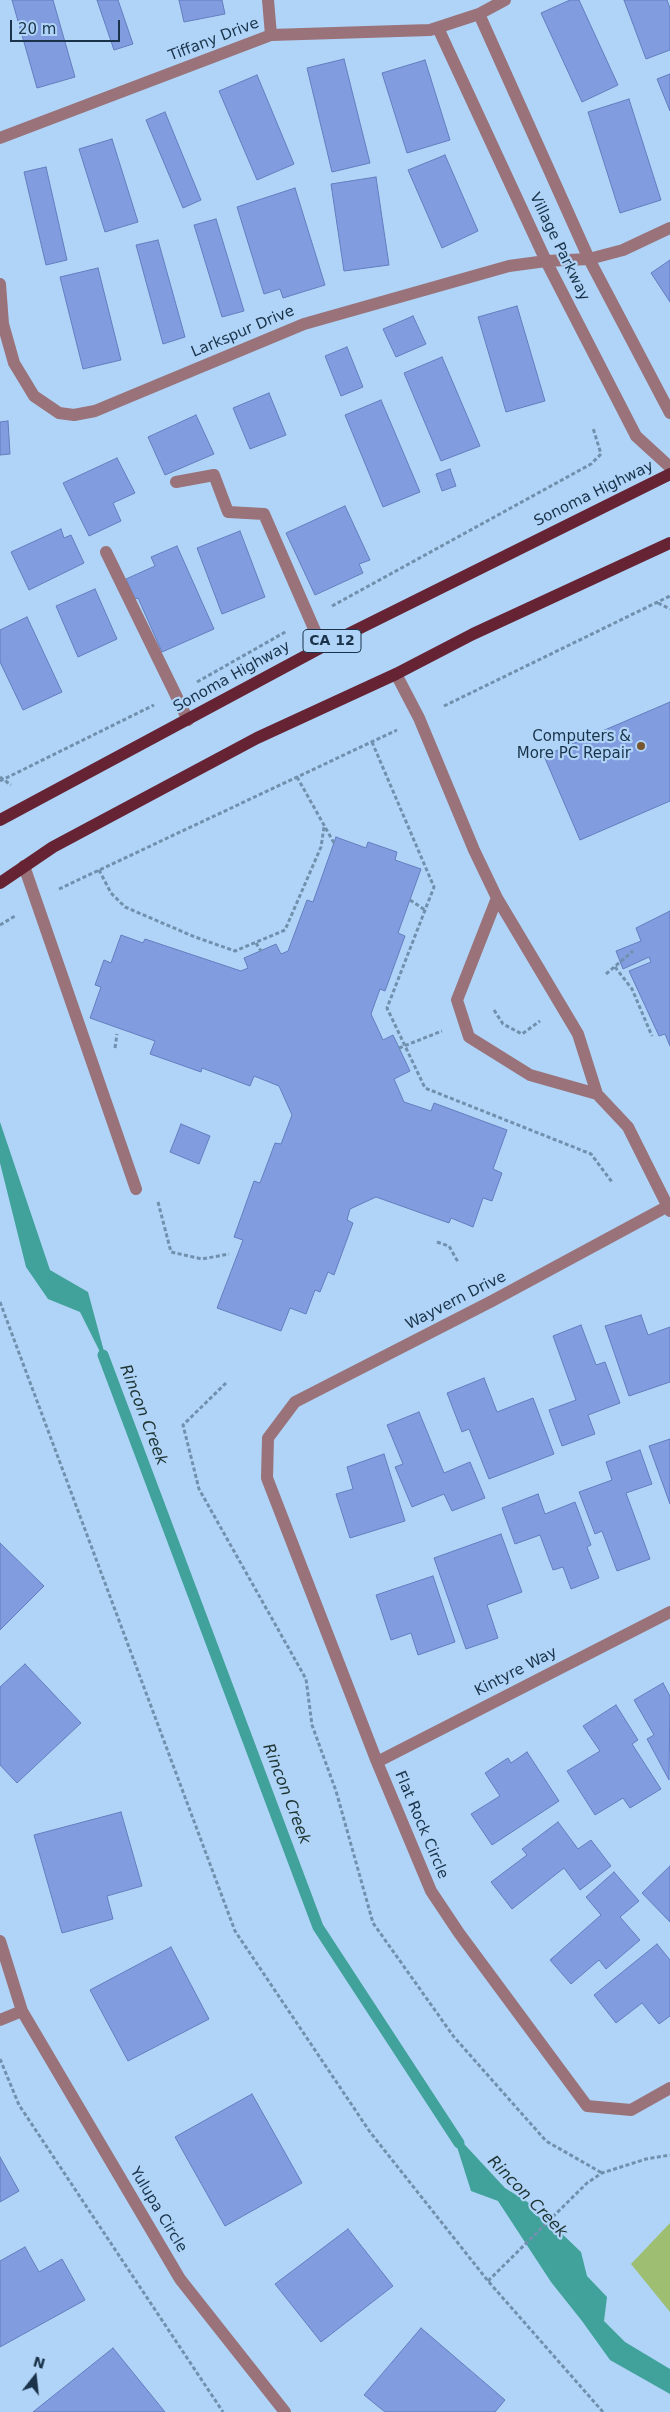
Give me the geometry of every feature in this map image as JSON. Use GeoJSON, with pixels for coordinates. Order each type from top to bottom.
{"type":"FeatureCollection","features":[{"type":"Feature","properties":{"kind":"main road","name":"Sonoma Highway"},"geometry":{"type":"LineString","coordinates":[[0,820],[322,646],[670,474]]}},
{"type":"Feature","properties":{"kind":"main road"},"geometry":{"type":"LineString","coordinates":[[0,883],[24,866],[257,738],[670,543]]}},
{"type":"Feature","properties":{"kind":"street"},"geometry":{"type":"LineString","coordinates":[[268,0],[271,35]]}},
{"type":"Feature","properties":{"kind":"street","name":"Tiffany Drive"},"geometry":{"type":"LineString","coordinates":[[0,138],[271,35],[430,30],[479,14],[505,0]]}},
{"type":"Feature","properties":{"kind":"street","name":"Village Parkway"},"geometry":{"type":"LineString","coordinates":[[479,14],[588,259],[670,414]]}},
{"type":"Feature","properties":{"kind":"street","name":"Village Parkway"},"geometry":{"type":"LineString","coordinates":[[438,28],[546,261],[636,436],[670,468]]}},
{"type":"Feature","properties":{"kind":"street","name":"Larkspur Drive"},"geometry":{"type":"LineString","coordinates":[[0,284],[3,324],[14,363],[34,396],[58,413],[74,415],[95,411],[304,324],[509,266],[546,261],[588,259],[623,250],[670,228]]}},
{"type":"Feature","properties":{"kind":"street"},"geometry":{"type":"LineString","coordinates":[[176,482],[214,475],[228,512],[264,514],[322,646]]}},
{"type":"Feature","properties":{"kind":"street"},"geometry":{"type":"LineString","coordinates":[[106,552],[188,720]]}},
{"type":"Feature","properties":{"kind":"street"},"geometry":{"type":"LineString","coordinates":[[396,674],[419,718],[474,850],[497,898],[578,1034],[597,1094],[628,1127],[669,1208]]}},
{"type":"Feature","properties":{"kind":"street"},"geometry":{"type":"LineString","coordinates":[[24,866],[136,1189]]}},
{"type":"Feature","properties":{"kind":"street"},"geometry":{"type":"LineString","coordinates":[[497,898],[457,1000],[469,1038],[530,1075],[597,1094]]}},
{"type":"Feature","properties":{"kind":"street","name":"Wayvern Drive"},"geometry":{"type":"LineString","coordinates":[[268,1438],[295,1402],[669,1208]]}},
{"type":"Feature","properties":{"kind":"street","name":"Flat Rock Circle"},"geometry":{"type":"LineString","coordinates":[[268,1438],[267,1478],[377,1762],[431,1891],[459,1933],[587,2106],[631,2110],[670,2088]]}},
{"type":"Feature","properties":{"kind":"street","name":"Kintyre Way"},"geometry":{"type":"LineString","coordinates":[[377,1762],[670,1612]]}},
{"type":"Feature","properties":{"kind":"street","name":"Yulupa Circle"},"geometry":{"type":"LineString","coordinates":[[0,1941],[22,2011],[180,2279],[285,2412]]}},
{"type":"Feature","properties":{"kind":"street"},"geometry":{"type":"LineString","coordinates":[[0,2020],[22,2011]]}},
{"type":"Feature","properties":{"kind":"path"},"geometry":{"type":"LineString","coordinates":[[593,428],[601,448],[601,454]]}},
{"type":"Feature","properties":{"kind":"path"},"geometry":{"type":"LineString","coordinates":[[444,706],[670,596]]}},
{"type":"Feature","properties":{"kind":"path"},"geometry":{"type":"LineString","coordinates":[[658,602],[670,609]]}},
{"type":"Feature","properties":{"kind":"path"},"geometry":{"type":"LineString","coordinates":[[0,925],[36,902],[99,870],[402,727]]}},
{"type":"Feature","properties":{"kind":"path"},"geometry":{"type":"LineString","coordinates":[[297,778],[334,843]]}},
{"type":"Feature","properties":{"kind":"path"},"geometry":{"type":"LineString","coordinates":[[99,870],[110,893],[125,907],[235,952],[285,930],[321,847],[324,827]]}},
{"type":"Feature","properties":{"kind":"path"},"geometry":{"type":"LineString","coordinates":[[410,900],[425,910]]}},
{"type":"Feature","properties":{"kind":"path"},"geometry":{"type":"LineString","coordinates":[[256,943],[260,951]]}},
{"type":"Feature","properties":{"kind":"path"},"geometry":{"type":"LineString","coordinates":[[606,974],[633,951]]}},
{"type":"Feature","properties":{"kind":"path"},"geometry":{"type":"LineString","coordinates":[[615,967],[632,989],[652,1036]]}},
{"type":"Feature","properties":{"kind":"path"},"geometry":{"type":"LineString","coordinates":[[494,1010],[503,1024],[522,1034],[543,1019]]}},
{"type":"Feature","properties":{"kind":"path"},"geometry":{"type":"LineString","coordinates":[[399,1048],[442,1030]]}},
{"type":"Feature","properties":{"kind":"path"},"geometry":{"type":"LineString","coordinates":[[436,1242],[449,1246],[458,1262]]}},
{"type":"Feature","properties":{"kind":"path"},"geometry":{"type":"LineString","coordinates":[[0,1302],[235,1931],[370,2132],[488,2281],[603,2412]]}},
{"type":"Feature","properties":{"kind":"path"},"geometry":{"type":"LineString","coordinates":[[226,1383],[184,1425],[199,1489],[306,1679],[312,1725],[336,1791],[373,1923],[454,2037],[546,2141],[602,2173]]}},
{"type":"Feature","properties":{"kind":"path"},"geometry":{"type":"LineString","coordinates":[[0,2059],[19,2105],[223,2412]]}},
{"type":"Feature","properties":{"kind":"path"},"geometry":{"type":"LineString","coordinates":[[488,2281],[587,2183],[602,2173],[646,2159],[670,2155]]}},
{"type":"Feature","properties":{"kind":"shaded area"},"geometry":{"type":"Polygon","coordinates":[[[0,1122],[50,1270],[88,1292],[109,1370],[80,1312],[48,1299],[26,1267],[0,1163],[0,1122]]]}},
{"type":"Feature","properties":{"kind":"shaded area"},"geometry":{"type":"Polygon","coordinates":[[[452,2131],[505,2188],[529,2203],[533,2213],[557,2229],[581,2252],[587,2276],[607,2297],[604,2321],[625,2342],[670,2369],[670,2394],[610,2360],[551,2282],[498,2201],[471,2191],[452,2131]]]}},
{"type":"Feature","properties":{"kind":"shaded area"},"geometry":{"type":"Polygon","coordinates":[[[670,2223],[670,2312],[631,2264],[670,2223]]]}},
{"type":"Feature","properties":{"kind":"building"},"geometry":{"type":"Polygon","coordinates":[[[12,0],[53,0],[75,77],[37,88],[12,0]]]}},
{"type":"Feature","properties":{"kind":"building"},"geometry":{"type":"Polygon","coordinates":[[[97,0],[118,0],[133,44],[114,50],[97,0]]]}},
{"type":"Feature","properties":{"kind":"building"},"geometry":{"type":"Polygon","coordinates":[[[179,0],[222,0],[225,14],[184,22],[179,0]]]}},
{"type":"Feature","properties":{"kind":"building"},"geometry":{"type":"Polygon","coordinates":[[[570,0],[579,0],[618,85],[582,102],[541,13],[570,0]]]}},
{"type":"Feature","properties":{"kind":"building"},"geometry":{"type":"Polygon","coordinates":[[[624,0],[667,0],[670,8],[670,50],[646,59],[624,0]]]}},
{"type":"Feature","properties":{"kind":"building"},"geometry":{"type":"Polygon","coordinates":[[[344,59],[370,163],[332,172],[307,68],[344,59]]]}},
{"type":"Feature","properties":{"kind":"building"},"geometry":{"type":"Polygon","coordinates":[[[425,60],[450,140],[407,153],[382,73],[425,60]]]}},
{"type":"Feature","properties":{"kind":"building"},"geometry":{"type":"Polygon","coordinates":[[[670,74],[670,111],[657,79],[670,74]]]}},
{"type":"Feature","properties":{"kind":"building"},"geometry":{"type":"Polygon","coordinates":[[[257,75],[294,164],[257,180],[219,91],[257,75]]]}},
{"type":"Feature","properties":{"kind":"building"},"geometry":{"type":"Polygon","coordinates":[[[629,99],[661,200],[620,213],[588,112],[629,99]]]}},
{"type":"Feature","properties":{"kind":"building"},"geometry":{"type":"Polygon","coordinates":[[[165,112],[201,200],[183,208],[146,120],[165,112]]]}},
{"type":"Feature","properties":{"kind":"building"},"geometry":{"type":"Polygon","coordinates":[[[112,139],[138,222],[105,232],[79,149],[112,139]]]}},
{"type":"Feature","properties":{"kind":"building"},"geometry":{"type":"Polygon","coordinates":[[[445,155],[478,231],[442,248],[408,170],[445,155]]]}},
{"type":"Feature","properties":{"kind":"building"},"geometry":{"type":"Polygon","coordinates":[[[46,167],[67,260],[46,265],[24,172],[46,167]]]}},
{"type":"Feature","properties":{"kind":"building"},"geometry":{"type":"Polygon","coordinates":[[[376,177],[389,265],[344,271],[331,184],[376,177]]]}},
{"type":"Feature","properties":{"kind":"building"},"geometry":{"type":"Polygon","coordinates":[[[295,188],[325,285],[283,298],[280,289],[264,294],[237,207],[295,188]]]}},
{"type":"Feature","properties":{"kind":"building"},"geometry":{"type":"Polygon","coordinates":[[[216,219],[244,311],[222,317],[194,225],[216,219]]]}},
{"type":"Feature","properties":{"kind":"building"},"geometry":{"type":"Polygon","coordinates":[[[158,240],[185,337],[163,344],[136,245],[158,240]]]}},
{"type":"Feature","properties":{"kind":"building"},"geometry":{"type":"Polygon","coordinates":[[[670,260],[670,302],[651,273],[670,260]]]}},
{"type":"Feature","properties":{"kind":"building"},"geometry":{"type":"Polygon","coordinates":[[[98,268],[121,360],[83,369],[60,277],[98,268]]]}},
{"type":"Feature","properties":{"kind":"building"},"geometry":{"type":"Polygon","coordinates":[[[517,306],[545,401],[506,412],[478,317],[517,306]]]}},
{"type":"Feature","properties":{"kind":"building"},"geometry":{"type":"Polygon","coordinates":[[[413,316],[426,344],[396,357],[383,329],[413,316]]]}},
{"type":"Feature","properties":{"kind":"building"},"geometry":{"type":"Polygon","coordinates":[[[347,347],[363,387],[341,396],[325,356],[347,347]]]}},
{"type":"Feature","properties":{"kind":"building"},"geometry":{"type":"Polygon","coordinates":[[[442,357],[480,446],[441,461],[404,373],[442,357]]]}},
{"type":"Feature","properties":{"kind":"building"},"geometry":{"type":"Polygon","coordinates":[[[269,393],[286,435],[250,449],[233,408],[269,393]]]}},
{"type":"Feature","properties":{"kind":"building"},"geometry":{"type":"Polygon","coordinates":[[[381,400],[420,492],[383,507],[345,415],[381,400]]]}},
{"type":"Feature","properties":{"kind":"building"},"geometry":{"type":"Polygon","coordinates":[[[196,415],[214,454],[165,475],[148,437],[196,415]]]}},
{"type":"Feature","properties":{"kind":"building"},"geometry":{"type":"Polygon","coordinates":[[[8,421],[10,454],[0,455],[0,422],[8,421]]]}},
{"type":"Feature","properties":{"kind":"building"},"geometry":{"type":"Polygon","coordinates":[[[117,458],[135,493],[113,503],[121,521],[89,536],[63,483],[117,458]]]}},
{"type":"Feature","properties":{"kind":"building"},"geometry":{"type":"Polygon","coordinates":[[[450,469],[456,486],[442,491],[436,474],[450,469]]]}},
{"type":"Feature","properties":{"kind":"building"},"geometry":{"type":"Polygon","coordinates":[[[345,506],[370,560],[359,564],[363,573],[315,595],[286,533],[345,506]]]}},
{"type":"Feature","properties":{"kind":"building"},"geometry":{"type":"Polygon","coordinates":[[[61,529],[64,538],[71,535],[84,563],[29,590],[11,552],[61,529]]]}},
{"type":"Feature","properties":{"kind":"building"},"geometry":{"type":"Polygon","coordinates":[[[240,531],[265,597],[222,614],[197,548],[240,531]]]}},
{"type":"Feature","properties":{"kind":"building"},"geometry":{"type":"Polygon","coordinates":[[[177,546],[214,629],[162,652],[138,598],[135,599],[126,579],[155,566],[151,557],[177,546]]]}},
{"type":"Feature","properties":{"kind":"building"},"geometry":{"type":"Polygon","coordinates":[[[95,589],[117,639],[78,657],[56,606],[95,589]]]}},
{"type":"Feature","properties":{"kind":"building"},"geometry":{"type":"Polygon","coordinates":[[[27,617],[62,692],[23,710],[0,662],[0,630],[27,617]]]}},
{"type":"Feature","properties":{"kind":"building"},"geometry":{"type":"Polygon","coordinates":[[[670,702],[670,801],[580,840],[544,756],[670,702]]]}},
{"type":"Feature","properties":{"kind":"building"},"geometry":{"type":"Polygon","coordinates":[[[336,837],[366,848],[368,842],[397,852],[395,860],[421,869],[398,933],[405,936],[385,991],[380,989],[371,1014],[383,1040],[393,1035],[410,1071],[394,1079],[404,1102],[431,1111],[434,1103],[507,1130],[493,1169],[502,1173],[492,1201],[483,1198],[473,1227],[451,1218],[449,1223],[376,1197],[350,1209],[347,1220],[353,1223],[334,1275],[328,1272],[320,1292],[315,1290],[306,1314],[290,1308],[281,1331],[217,1308],[243,1240],[234,1237],[254,1181],[260,1183],[275,1143],[281,1144],[292,1115],[279,1086],[254,1076],[250,1086],[202,1068],[201,1072],[150,1054],[155,1041],[90,1018],[101,987],[95,985],[104,960],[111,963],[121,935],[143,943],[145,939],[241,971],[248,968],[244,958],[276,944],[281,954],[288,951],[307,900],[313,902],[336,837]]]}},
{"type":"Feature","properties":{"kind":"building"},"geometry":{"type":"Polygon","coordinates":[[[670,911],[670,1046],[665,1034],[659,1036],[629,971],[651,962],[649,957],[623,969],[616,951],[641,941],[636,928],[670,911]]]}},
{"type":"Feature","properties":{"kind":"building"},"geometry":{"type":"Polygon","coordinates":[[[181,1124],[210,1136],[199,1164],[170,1152],[181,1124]]]}},
{"type":"Feature","properties":{"kind":"building"},"geometry":{"type":"Polygon","coordinates":[[[641,1315],[648,1335],[670,1327],[670,1382],[629,1396],[605,1326],[641,1315]]]}},
{"type":"Feature","properties":{"kind":"building"},"geometry":{"type":"Polygon","coordinates":[[[581,1325],[596,1365],[605,1362],[620,1403],[588,1415],[595,1434],[562,1446],[549,1410],[576,1400],[553,1336],[581,1325]]]}},
{"type":"Feature","properties":{"kind":"building"},"geometry":{"type":"Polygon","coordinates":[[[484,1378],[497,1412],[533,1398],[554,1454],[489,1479],[469,1429],[462,1432],[447,1393],[484,1378]]]}},
{"type":"Feature","properties":{"kind":"building"},"geometry":{"type":"Polygon","coordinates":[[[419,1412],[444,1473],[470,1462],[485,1498],[452,1511],[444,1494],[412,1507],[395,1467],[403,1464],[387,1425],[419,1412]]]}},
{"type":"Feature","properties":{"kind":"building"},"geometry":{"type":"Polygon","coordinates":[[[670,1439],[670,1504],[649,1446],[670,1439]]]}},
{"type":"Feature","properties":{"kind":"building"},"geometry":{"type":"Polygon","coordinates":[[[640,1450],[652,1484],[626,1493],[650,1559],[617,1571],[602,1531],[595,1534],[579,1492],[612,1480],[606,1462],[640,1450]]]}},
{"type":"Feature","properties":{"kind":"building"},"geometry":{"type":"Polygon","coordinates":[[[384,1454],[405,1521],[350,1538],[336,1494],[353,1489],[347,1467],[384,1454]]]}},
{"type":"Feature","properties":{"kind":"building"},"geometry":{"type":"Polygon","coordinates":[[[538,1494],[545,1514],[575,1502],[591,1545],[587,1547],[599,1578],[571,1589],[563,1567],[553,1570],[540,1535],[515,1544],[502,1508],[538,1494]]]}},
{"type":"Feature","properties":{"kind":"building"},"geometry":{"type":"Polygon","coordinates":[[[501,1534],[522,1592],[487,1605],[498,1638],[466,1649],[434,1558],[501,1534]]]}},
{"type":"Feature","properties":{"kind":"building"},"geometry":{"type":"Polygon","coordinates":[[[0,1543],[44,1586],[0,1630],[0,1543]]]}},
{"type":"Feature","properties":{"kind":"building"},"geometry":{"type":"Polygon","coordinates":[[[433,1576],[455,1642],[418,1655],[411,1633],[391,1640],[376,1595],[433,1576]]]}},
{"type":"Feature","properties":{"kind":"building"},"geometry":{"type":"Polygon","coordinates":[[[25,1664],[81,1723],[17,1783],[0,1765],[0,1687],[25,1664]]]}},
{"type":"Feature","properties":{"kind":"building"},"geometry":{"type":"Polygon","coordinates":[[[663,1683],[670,1696],[669,1780],[647,1739],[654,1735],[634,1700],[663,1683]]]}},
{"type":"Feature","properties":{"kind":"building"},"geometry":{"type":"Polygon","coordinates":[[[616,1705],[638,1740],[632,1744],[661,1789],[630,1808],[623,1798],[595,1815],[567,1771],[600,1751],[583,1726],[616,1705]]]}},
{"type":"Feature","properties":{"kind":"building"},"geometry":{"type":"Polygon","coordinates":[[[527,1752],[559,1801],[492,1845],[471,1814],[500,1796],[485,1773],[508,1758],[511,1763],[527,1752]]]}},
{"type":"Feature","properties":{"kind":"building"},"geometry":{"type":"Polygon","coordinates":[[[121,1812],[142,1886],[107,1896],[113,1919],[62,1933],[34,1835],[121,1812]]]}},
{"type":"Feature","properties":{"kind":"building"},"geometry":{"type":"Polygon","coordinates":[[[558,1822],[578,1849],[591,1840],[611,1866],[580,1890],[564,1868],[512,1909],[491,1882],[527,1855],[522,1849],[558,1822]]]}},
{"type":"Feature","properties":{"kind":"building"},"geometry":{"type":"Polygon","coordinates":[[[670,1866],[670,1922],[642,1893],[670,1866]]]}},
{"type":"Feature","properties":{"kind":"building"},"geometry":{"type":"Polygon","coordinates":[[[614,1872],[639,1901],[620,1917],[640,1940],[606,1969],[599,1960],[571,1984],[550,1960],[601,1915],[586,1897],[614,1872]]]}},
{"type":"Feature","properties":{"kind":"building"},"geometry":{"type":"Polygon","coordinates":[[[657,1944],[670,1960],[670,2016],[659,2024],[642,2003],[616,2023],[594,1995],[657,1944]]]}},
{"type":"Feature","properties":{"kind":"building"},"geometry":{"type":"Polygon","coordinates":[[[171,1947],[209,2019],[128,2061],[90,1990],[171,1947]]]}},
{"type":"Feature","properties":{"kind":"building"},"geometry":{"type":"Polygon","coordinates":[[[252,2094],[302,2183],[225,2226],[175,2137],[252,2094]]]}},
{"type":"Feature","properties":{"kind":"building"},"geometry":{"type":"Polygon","coordinates":[[[0,2157],[19,2191],[0,2202],[0,2157]]]}},
{"type":"Feature","properties":{"kind":"building"},"geometry":{"type":"Polygon","coordinates":[[[348,2229],[393,2286],[321,2342],[275,2284],[348,2229]]]}},
{"type":"Feature","properties":{"kind":"building"},"geometry":{"type":"Polygon","coordinates":[[[25,2247],[39,2272],[62,2259],[85,2300],[0,2347],[0,2261],[25,2247]]]}},
{"type":"Feature","properties":{"kind":"building"},"geometry":{"type":"Polygon","coordinates":[[[421,2328],[505,2400],[495,2412],[385,2412],[364,2395],[421,2328]]]}},
{"type":"Feature","properties":{"kind":"building"},"geometry":{"type":"Polygon","coordinates":[[[113,2348],[165,2412],[33,2412],[113,2348]]]}},
{"type":"Feature","properties":{"kind":"waterway","name":"Rincon Creek"},"geometry":{"type":"LineString","coordinates":[[103,1355],[318,1927],[459,2143]]}},
{"type":"Feature","properties":{"kind":"place","name":"Computers & More PC Repair"},"geometry":{"type":"Point","coordinates":[641,746]}}]}
